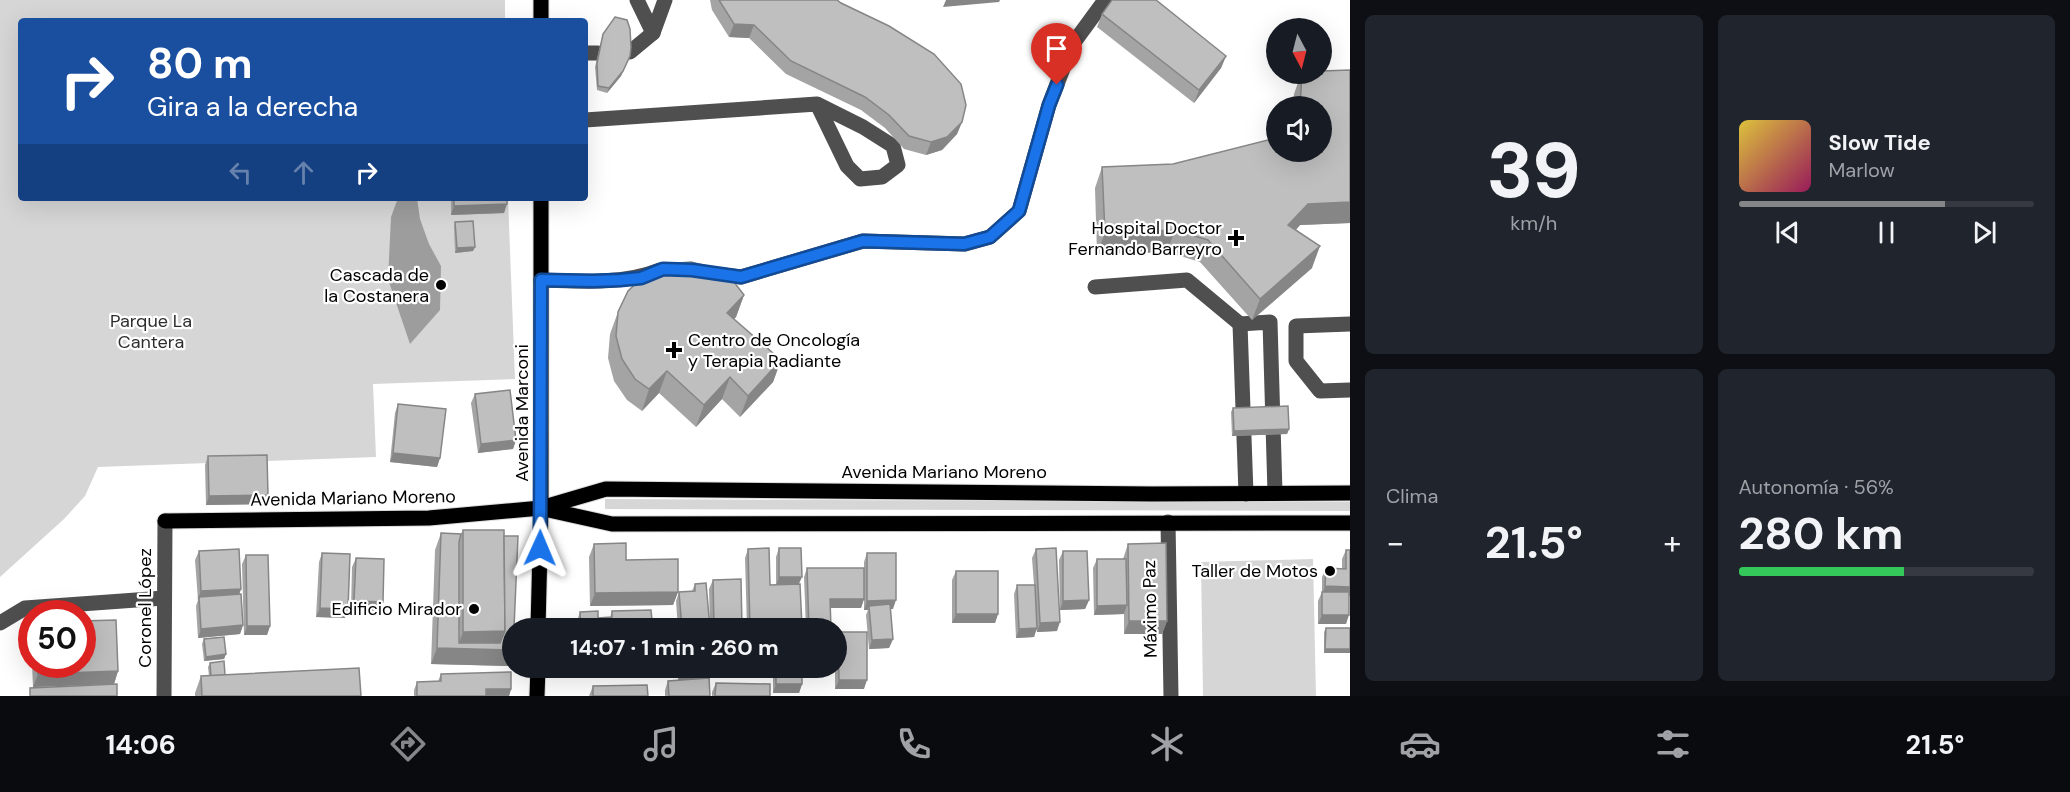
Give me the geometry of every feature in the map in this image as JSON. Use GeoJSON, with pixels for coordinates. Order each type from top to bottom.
{"type":"FeatureCollection","features":[{"type":"Feature","properties":{"kind":"main road"},"geometry":{"type":"LineString","coordinates":[[541,0],[541,18]]}},
{"type":"Feature","properties":{"kind":"main road","name":"Avenida Marconi"},"geometry":{"type":"LineString","coordinates":[[538,618],[541,508],[541,201]]}},
{"type":"Feature","properties":{"kind":"main road","name":"Avenida Mariano Moreno"},"geometry":{"type":"LineString","coordinates":[[165,521],[429,518],[541,508],[606,489],[1350,493]]}},
{"type":"Feature","properties":{"kind":"main road","name":"Avenida Mariano Moreno"},"geometry":{"type":"LineString","coordinates":[[541,508],[612,524],[1350,523]]}},
{"type":"Feature","properties":{"kind":"main road"},"geometry":{"type":"LineString","coordinates":[[537,696],[538,678]]}},
{"type":"Feature","properties":{"kind":"street"},"geometry":{"type":"LineString","coordinates":[[637,0],[653,33]]}},
{"type":"Feature","properties":{"kind":"street"},"geometry":{"type":"LineString","coordinates":[[630,52],[653,33],[665,0]]}},
{"type":"Feature","properties":{"kind":"street"},"geometry":{"type":"LineString","coordinates":[[692,270],[741,277],[863,241],[964,244],[990,237],[1019,211],[1049,105],[1072,45],[1106,0]]}},
{"type":"Feature","properties":{"kind":"street"},"geometry":{"type":"LineString","coordinates":[[588,120],[817,104],[863,127],[893,147],[898,165],[882,177],[860,179],[847,166],[817,104]]}},
{"type":"Feature","properties":{"kind":"street"},"geometry":{"type":"LineString","coordinates":[[541,280],[620,280],[641,278],[663,269],[672,270]]}},
{"type":"Feature","properties":{"kind":"street"},"geometry":{"type":"LineString","coordinates":[[1095,287],[1187,280],[1240,324],[1270,322],[1275,493]]}},
{"type":"Feature","properties":{"kind":"street"},"geometry":{"type":"LineString","coordinates":[[1240,324],[1246,494]]}},
{"type":"Feature","properties":{"kind":"street"},"geometry":{"type":"LineString","coordinates":[[1350,324],[1296,326],[1296,361],[1320,391],[1350,390]]}},
{"type":"Feature","properties":{"kind":"street","name":"Coronel López"},"geometry":{"type":"LineString","coordinates":[[164,696],[165,521]]}},
{"type":"Feature","properties":{"kind":"street","name":"Máximo Paz"},"geometry":{"type":"LineString","coordinates":[[1168,522],[1171,696]]}},
{"type":"Feature","properties":{"kind":"street"},"geometry":{"type":"LineString","coordinates":[[0,623],[25,608],[164,598]]}},
{"type":"Feature","properties":{"kind":"green space","name":"Parque La Cantera"},"geometry":{"type":"Polygon","coordinates":[[[0,0],[505,0],[505,18],[18,18],[18,201],[508,201],[515,379],[373,384],[376,457],[98,467],[85,496],[64,519],[0,577],[0,0]]]}},
{"type":"Feature","properties":{"kind":"green space"},"geometry":{"type":"Polygon","coordinates":[[[605,499],[1350,502],[1350,511],[605,509],[605,499]]]}},
{"type":"Feature","properties":{"kind":"green space"},"geometry":{"type":"Polygon","coordinates":[[[1313,559],[1316,696],[1203,696],[1201,562],[1313,559]]]}},
{"type":"Feature","properties":{"kind":"shaded area"},"geometry":{"type":"Polygon","coordinates":[[[397,201],[417,201],[420,219],[429,244],[441,266],[440,310],[410,344],[388,279],[391,217],[397,201]]]}},
{"type":"Feature","properties":{"kind":"building"},"geometry":{"type":"Polygon","coordinates":[[[719,0],[837,0],[889,26],[934,54],[961,84],[966,105],[962,122],[947,137],[931,142],[909,136],[889,115],[865,97],[791,61],[754,25],[734,24],[719,0]]]}},
{"type":"Feature","properties":{"kind":"building"},"geometry":{"type":"Polygon","coordinates":[[[1112,0],[1156,0],[1226,56],[1199,90],[1102,14],[1112,0]]]}},
{"type":"Feature","properties":{"kind":"building"},"geometry":{"type":"Polygon","coordinates":[[[615,17],[627,20],[631,47],[630,56],[623,71],[609,88],[598,86],[597,63],[603,34],[615,17]]]}},
{"type":"Feature","properties":{"kind":"building"},"geometry":{"type":"Polygon","coordinates":[[[1350,70],[1350,202],[1308,204],[1288,225],[1320,246],[1260,299],[1208,240],[1175,230],[1105,233],[1102,167],[1173,164],[1266,141],[1266,162],[1332,162],[1332,96],[1301,96],[1301,84],[1332,84],[1332,71],[1350,70]]]}},
{"type":"Feature","properties":{"kind":"building"},"geometry":{"type":"Polygon","coordinates":[[[454,201],[507,201],[507,204],[454,206],[454,201]]]}},
{"type":"Feature","properties":{"kind":"building"},"geometry":{"type":"Polygon","coordinates":[[[473,221],[475,247],[457,248],[455,222],[473,221]]]}},
{"type":"Feature","properties":{"kind":"building","name":"Centro de Oncología y Terapia Radiante"},"geometry":{"type":"Polygon","coordinates":[[[691,262],[715,268],[734,282],[744,295],[727,313],[781,360],[748,396],[730,377],[704,405],[667,371],[649,389],[635,379],[622,359],[616,336],[618,312],[628,291],[646,274],[667,264],[691,262]]]}},
{"type":"Feature","properties":{"kind":"building"},"geometry":{"type":"Polygon","coordinates":[[[510,390],[516,440],[481,444],[475,394],[510,390]]]}},
{"type":"Feature","properties":{"kind":"building"},"geometry":{"type":"Polygon","coordinates":[[[398,404],[446,409],[440,458],[393,453],[398,404]]]}},
{"type":"Feature","properties":{"kind":"building"},"geometry":{"type":"Polygon","coordinates":[[[1288,406],[1289,429],[1234,431],[1233,408],[1288,406]]]}},
{"type":"Feature","properties":{"kind":"building"},"geometry":{"type":"Polygon","coordinates":[[[267,455],[268,495],[209,496],[208,456],[267,455]]]}},
{"type":"Feature","properties":{"kind":"building"},"geometry":{"type":"Polygon","coordinates":[[[463,530],[504,530],[505,618],[502,618],[502,631],[463,632],[463,530]]]}},
{"type":"Feature","properties":{"kind":"building"},"geometry":{"type":"Polygon","coordinates":[[[441,533],[461,534],[459,542],[459,643],[500,643],[502,638],[502,650],[437,648],[441,533]]]}},
{"type":"Feature","properties":{"kind":"building"},"geometry":{"type":"Polygon","coordinates":[[[504,536],[518,536],[514,618],[505,618],[504,536]]]}},
{"type":"Feature","properties":{"kind":"building"},"geometry":{"type":"Polygon","coordinates":[[[626,543],[626,560],[678,559],[678,592],[595,593],[594,544],[626,543]]]}},
{"type":"Feature","properties":{"kind":"building"},"geometry":{"type":"Polygon","coordinates":[[[1166,543],[1167,621],[1129,621],[1128,544],[1166,543]]]}},
{"type":"Feature","properties":{"kind":"building"},"geometry":{"type":"Polygon","coordinates":[[[769,548],[770,585],[800,584],[802,618],[750,618],[748,549],[769,548]]]}},
{"type":"Feature","properties":{"kind":"building"},"geometry":{"type":"Polygon","coordinates":[[[779,548],[801,548],[802,577],[779,577],[779,548]]]}},
{"type":"Feature","properties":{"kind":"building"},"geometry":{"type":"Polygon","coordinates":[[[1056,548],[1060,622],[1040,623],[1036,549],[1056,548]]]}},
{"type":"Feature","properties":{"kind":"building"},"geometry":{"type":"Polygon","coordinates":[[[239,549],[241,589],[201,591],[199,551],[239,549]]]}},
{"type":"Feature","properties":{"kind":"building"},"geometry":{"type":"Polygon","coordinates":[[[1346,550],[1350,550],[1350,587],[1325,586],[1326,568],[1346,569],[1346,550]]]}},
{"type":"Feature","properties":{"kind":"building"},"geometry":{"type":"Polygon","coordinates":[[[1063,551],[1087,551],[1089,600],[1063,601],[1063,551]]]}},
{"type":"Feature","properties":{"kind":"building"},"geometry":{"type":"Polygon","coordinates":[[[322,553],[350,554],[348,609],[320,608],[322,553]]]}},
{"type":"Feature","properties":{"kind":"building"},"geometry":{"type":"Polygon","coordinates":[[[867,553],[896,553],[896,600],[867,601],[867,553]]]}},
{"type":"Feature","properties":{"kind":"building"},"geometry":{"type":"Polygon","coordinates":[[[246,555],[268,555],[270,626],[247,626],[246,555]]]}},
{"type":"Feature","properties":{"kind":"building"},"geometry":{"type":"Polygon","coordinates":[[[356,558],[384,559],[383,602],[354,601],[356,558]]]}},
{"type":"Feature","properties":{"kind":"building"},"geometry":{"type":"Polygon","coordinates":[[[1097,559],[1126,559],[1127,605],[1097,606],[1097,559]]]}},
{"type":"Feature","properties":{"kind":"building"},"geometry":{"type":"Polygon","coordinates":[[[807,568],[864,568],[864,599],[830,599],[831,618],[809,618],[807,568]]]}},
{"type":"Feature","properties":{"kind":"building"},"geometry":{"type":"Polygon","coordinates":[[[956,571],[998,571],[998,614],[956,614],[956,571]]]}},
{"type":"Feature","properties":{"kind":"building"},"geometry":{"type":"Polygon","coordinates":[[[741,579],[742,618],[714,618],[713,580],[741,579]]]}},
{"type":"Feature","properties":{"kind":"building"},"geometry":{"type":"Polygon","coordinates":[[[706,583],[709,618],[681,618],[679,592],[695,591],[695,584],[706,583]]]}},
{"type":"Feature","properties":{"kind":"building"},"geometry":{"type":"Polygon","coordinates":[[[1017,585],[1035,585],[1037,628],[1019,629],[1017,585]]]}},
{"type":"Feature","properties":{"kind":"building"},"geometry":{"type":"Polygon","coordinates":[[[1322,592],[1349,592],[1349,615],[1322,615],[1322,592]]]}},
{"type":"Feature","properties":{"kind":"building"},"geometry":{"type":"Polygon","coordinates":[[[241,594],[243,625],[201,629],[199,597],[241,594]]]}},
{"type":"Feature","properties":{"kind":"building"},"geometry":{"type":"Polygon","coordinates":[[[890,604],[893,639],[872,640],[869,606],[890,604]]]}},
{"type":"Feature","properties":{"kind":"building"},"geometry":{"type":"Polygon","coordinates":[[[651,610],[652,618],[598,618],[612,617],[612,611],[651,610]]]}},
{"type":"Feature","properties":{"kind":"building"},"geometry":{"type":"Polygon","coordinates":[[[598,611],[598,618],[580,618],[580,612],[598,611]]]}},
{"type":"Feature","properties":{"kind":"building"},"geometry":{"type":"Polygon","coordinates":[[[116,620],[118,671],[96,672],[96,621],[116,620]]]}},
{"type":"Feature","properties":{"kind":"building"},"geometry":{"type":"Polygon","coordinates":[[[1326,628],[1350,628],[1350,649],[1325,649],[1326,628]]]}},
{"type":"Feature","properties":{"kind":"building"},"geometry":{"type":"Polygon","coordinates":[[[847,632],[867,632],[867,680],[839,680],[839,678],[847,678],[847,632]]]}},
{"type":"Feature","properties":{"kind":"building"},"geometry":{"type":"Polygon","coordinates":[[[224,637],[226,654],[206,657],[204,639],[224,637]]]}},
{"type":"Feature","properties":{"kind":"building"},"geometry":{"type":"Polygon","coordinates":[[[224,661],[225,675],[211,676],[210,663],[224,661]]]}},
{"type":"Feature","properties":{"kind":"building"},"geometry":{"type":"Polygon","coordinates":[[[359,668],[361,696],[202,696],[201,676],[359,668]]]}},
{"type":"Feature","properties":{"kind":"building"},"geometry":{"type":"Polygon","coordinates":[[[502,672],[502,678],[511,678],[511,689],[486,689],[486,696],[417,696],[417,682],[441,681],[441,674],[502,672]]]}},
{"type":"Feature","properties":{"kind":"building"},"geometry":{"type":"Polygon","coordinates":[[[709,678],[710,696],[669,696],[668,681],[709,678]]]}},
{"type":"Feature","properties":{"kind":"building"},"geometry":{"type":"Polygon","coordinates":[[[776,678],[802,678],[802,684],[776,684],[776,678]]]}},
{"type":"Feature","properties":{"kind":"building"},"geometry":{"type":"Polygon","coordinates":[[[716,683],[770,684],[770,696],[715,696],[716,683]]]}},
{"type":"Feature","properties":{"kind":"building"},"geometry":{"type":"Polygon","coordinates":[[[117,684],[117,696],[30,696],[30,688],[117,684]]]}},
{"type":"Feature","properties":{"kind":"building"},"geometry":{"type":"Polygon","coordinates":[[[647,685],[648,696],[593,696],[593,686],[647,685]]]}},
{"type":"Feature","properties":{"kind":"place","name":"Hospital Doctor Fernando Barreyro"},"geometry":{"type":"Point","coordinates":[1236,238]}},
{"type":"Feature","properties":{"kind":"place","name":"Cascada de la Costanera"},"geometry":{"type":"Point","coordinates":[441,285]}},
{"type":"Feature","properties":{"kind":"place","name":"Centro de Oncología y Terapia Radiante"},"geometry":{"type":"Point","coordinates":[674,350]}},
{"type":"Feature","properties":{"kind":"place","name":"Taller de Motos"},"geometry":{"type":"Point","coordinates":[1330,571]}},
{"type":"Feature","properties":{"kind":"place","name":"Edificio Mirador"},"geometry":{"type":"Point","coordinates":[474,609]}},
{"type":"Feature","properties":{"kind":"route"},"geometry":{"type":"LineString","coordinates":[[540,548],[541,280],[620,280],[641,278],[663,269],[692,270],[741,277],[863,241],[964,244],[990,237],[1019,211],[1049,105],[1057,85]]}}]}
